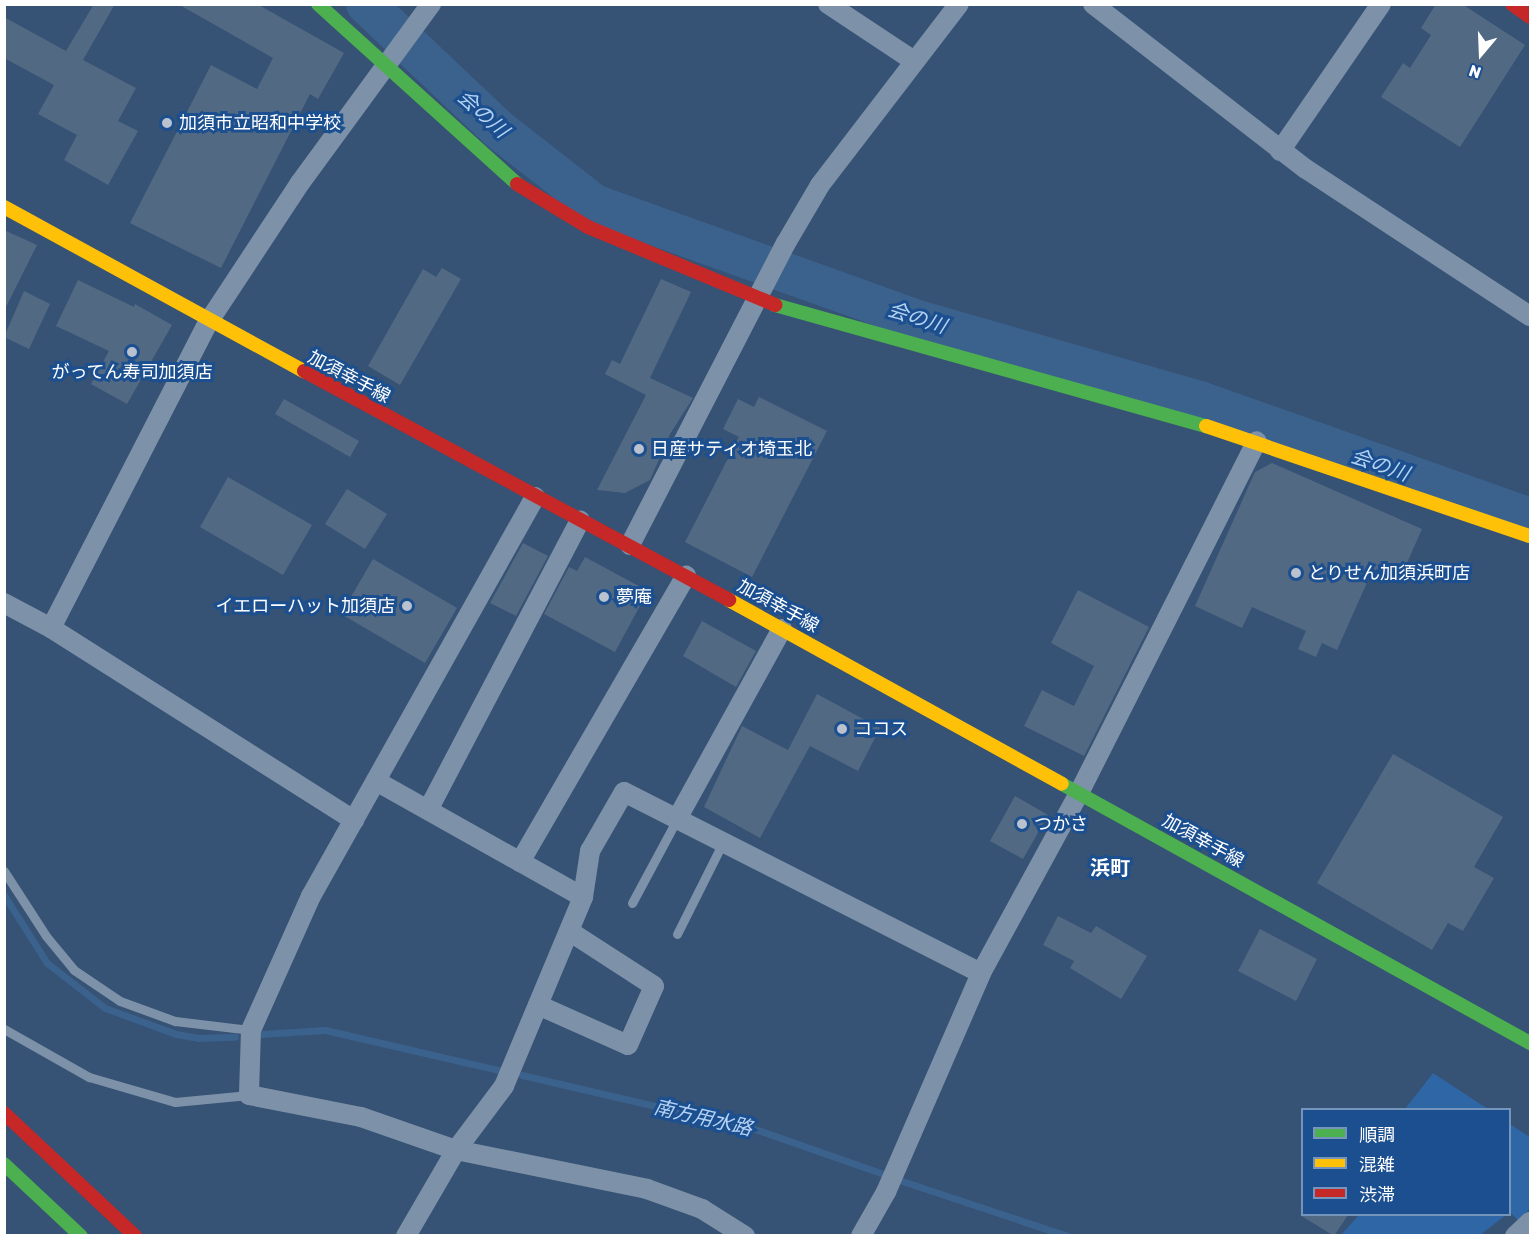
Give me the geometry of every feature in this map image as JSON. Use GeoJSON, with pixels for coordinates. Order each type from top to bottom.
{"type":"FeatureCollection","features":[{"type":"Feature","properties":{"kind":"main road"},"geometry":{"type":"LineString","coordinates":[[318,4],[527,193],[588,227],[761,294],[1257,441],[1530,536]]}},
{"type":"Feature","properties":{"kind":"main road"},"geometry":{"type":"LineString","coordinates":[[1512,4],[1530,17]]}},
{"type":"Feature","properties":{"kind":"main road","name":"加須幸手線"},"geometry":{"type":"LineString","coordinates":[[4,207],[535,497],[630,545],[1530,1043]]}},
{"type":"Feature","properties":{"kind":"main road"},"geometry":{"type":"LineString","coordinates":[[4,1113],[135,1236]]}},
{"type":"Feature","properties":{"kind":"main road"},"geometry":{"type":"LineString","coordinates":[[4,1164],[81,1236]]}},
{"type":"Feature","properties":{"kind":"street"},"geometry":{"type":"LineString","coordinates":[[51,628],[210,321],[300,183],[431,4]]}},
{"type":"Feature","properties":{"kind":"street"},"geometry":{"type":"LineString","coordinates":[[828,4],[914,61]]}},
{"type":"Feature","properties":{"kind":"street"},"geometry":{"type":"LineString","coordinates":[[630,545],[786,243],[849,142],[959,4]]}},
{"type":"Feature","properties":{"kind":"street"},"geometry":{"type":"LineString","coordinates":[[1094,4],[1280,151],[1374,217],[1530,316]]}},
{"type":"Feature","properties":{"kind":"street"},"geometry":{"type":"LineString","coordinates":[[1280,151],[1381,4]]}},
{"type":"Feature","properties":{"kind":"street"},"geometry":{"type":"LineString","coordinates":[[861,1236],[886,1192],[981,973],[1079,793],[1257,441]]}},
{"type":"Feature","properties":{"kind":"street"},"geometry":{"type":"LineString","coordinates":[[535,497],[311,896],[251,1030],[249,1095],[361,1117],[456,1150],[647,1188],[702,1209],[745,1236]]}},
{"type":"Feature","properties":{"kind":"street"},"geometry":{"type":"LineString","coordinates":[[428,810],[580,520]]}},
{"type":"Feature","properties":{"kind":"street"},"geometry":{"type":"LineString","coordinates":[[520,862],[686,576]]}},
{"type":"Feature","properties":{"kind":"street"},"geometry":{"type":"LineString","coordinates":[[4,603],[51,628],[354,820]]}},
{"type":"Feature","properties":{"kind":"street"},"geometry":{"type":"LineString","coordinates":[[677,819],[782,629]]}},
{"type":"Feature","properties":{"kind":"street"},"geometry":{"type":"LineString","coordinates":[[376,781],[583,897]]}},
{"type":"Feature","properties":{"kind":"street"},"geometry":{"type":"LineString","coordinates":[[406,1236],[456,1150],[504,1086],[583,897],[590,851],[624,792],[981,973]]}},
{"type":"Feature","properties":{"kind":"street"},"geometry":{"type":"LineString","coordinates":[[538,1005],[628,1045],[654,986],[569,931]]}},
{"type":"Feature","properties":{"kind":"lane"},"geometry":{"type":"LineString","coordinates":[[632,903],[677,819]]}},
{"type":"Feature","properties":{"kind":"lane"},"geometry":{"type":"LineString","coordinates":[[677,934],[723,842]]}},
{"type":"Feature","properties":{"kind":"lane"},"geometry":{"type":"LineString","coordinates":[[4,871],[46,936],[74,970],[120,1001],[175,1021],[251,1030]]}},
{"type":"Feature","properties":{"kind":"lane"},"geometry":{"type":"LineString","coordinates":[[4,1029],[89,1077],[175,1102],[249,1095]]}},
{"type":"Feature","properties":{"kind":"shaded area"},"geometry":{"type":"Polygon","coordinates":[[[1433,1073],[1486,1108],[1406,1108],[1433,1073]]]}},
{"type":"Feature","properties":{"kind":"shaded area"},"geometry":{"type":"Polygon","coordinates":[[[1511,1125],[1528,1136],[1530,1133],[1530,1209],[1518,1220],[1511,1213],[1511,1125]]]}},
{"type":"Feature","properties":{"kind":"shaded area"},"geometry":{"type":"Polygon","coordinates":[[[1358,1216],[1505,1216],[1480,1235],[1341,1235],[1358,1216]]]}},
{"type":"Feature","properties":{"kind":"building"},"geometry":{"type":"Polygon","coordinates":[[[94,4],[115,4],[83,60],[136,88],[118,121],[138,131],[108,185],[64,160],[77,135],[38,114],[54,85],[4,58],[4,17],[66,51],[94,4]]]}},
{"type":"Feature","properties":{"kind":"building"},"geometry":{"type":"Polygon","coordinates":[[[178,4],[257,4],[344,53],[318,99],[310,94],[221,268],[130,223],[211,65],[257,89],[273,58],[178,4]]]}},
{"type":"Feature","properties":{"kind":"building"},"geometry":{"type":"Polygon","coordinates":[[[1436,4],[1462,4],[1525,45],[1460,147],[1381,97],[1403,63],[1410,68],[1431,35],[1421,28],[1436,4]]]}},
{"type":"Feature","properties":{"kind":"building"},"geometry":{"type":"Polygon","coordinates":[[[4,230],[37,245],[4,311],[4,230]]]}},
{"type":"Feature","properties":{"kind":"building"},"geometry":{"type":"Polygon","coordinates":[[[442,268],[461,279],[400,385],[368,366],[423,269],[436,277],[442,268]]]}},
{"type":"Feature","properties":{"kind":"building"},"geometry":{"type":"Polygon","coordinates":[[[661,279],[691,292],[650,378],[693,398],[670,434],[650,480],[625,493],[597,490],[646,395],[605,374],[612,360],[620,364],[661,279]]]}},
{"type":"Feature","properties":{"kind":"building"},"geometry":{"type":"Polygon","coordinates":[[[78,280],[134,307],[135,304],[172,325],[127,404],[91,384],[109,351],[56,326],[78,280]]]}},
{"type":"Feature","properties":{"kind":"building"},"geometry":{"type":"Polygon","coordinates":[[[24,291],[50,304],[29,349],[4,337],[24,291]]]}},
{"type":"Feature","properties":{"kind":"building"},"geometry":{"type":"Polygon","coordinates":[[[759,397],[827,431],[752,577],[685,542],[739,437],[723,429],[738,399],[754,407],[759,397]]]}},
{"type":"Feature","properties":{"kind":"building"},"geometry":{"type":"Polygon","coordinates":[[[284,399],[359,441],[350,457],[275,414],[284,399]]]}},
{"type":"Feature","properties":{"kind":"building"},"geometry":{"type":"Polygon","coordinates":[[[1272,463],[1422,529],[1399,581],[1373,569],[1337,650],[1322,643],[1316,657],[1298,649],[1306,631],[1252,607],[1242,628],[1195,606],[1255,472],[1272,463]]]}},
{"type":"Feature","properties":{"kind":"building"},"geometry":{"type":"Polygon","coordinates":[[[228,477],[312,525],[283,575],[200,527],[228,477]]]}},
{"type":"Feature","properties":{"kind":"building"},"geometry":{"type":"Polygon","coordinates":[[[347,489],[387,514],[365,549],[325,524],[347,489]]]}},
{"type":"Feature","properties":{"kind":"building"},"geometry":{"type":"Polygon","coordinates":[[[523,543],[548,556],[516,616],[490,603],[523,543]]]}},
{"type":"Feature","properties":{"kind":"building"},"geometry":{"type":"Polygon","coordinates":[[[585,557],[648,591],[615,652],[544,614],[569,567],[577,571],[585,557]]]}},
{"type":"Feature","properties":{"kind":"building"},"geometry":{"type":"Polygon","coordinates":[[[373,559],[457,608],[425,663],[341,614],[373,559]]]}},
{"type":"Feature","properties":{"kind":"building"},"geometry":{"type":"Polygon","coordinates":[[[1078,590],[1149,627],[1084,756],[1024,726],[1042,690],[1074,706],[1094,666],[1051,643],[1078,590]]]}},
{"type":"Feature","properties":{"kind":"building"},"geometry":{"type":"Polygon","coordinates":[[[702,621],[756,651],[736,687],[683,656],[702,621]]]}},
{"type":"Feature","properties":{"kind":"building"},"geometry":{"type":"Polygon","coordinates":[[[817,694],[880,728],[858,771],[810,746],[760,838],[704,807],[742,726],[788,750],[817,694]]]}},
{"type":"Feature","properties":{"kind":"building"},"geometry":{"type":"Polygon","coordinates":[[[1393,754],[1503,817],[1474,867],[1494,878],[1463,931],[1448,923],[1432,950],[1317,883],[1393,754]]]}},
{"type":"Feature","properties":{"kind":"building"},"geometry":{"type":"Polygon","coordinates":[[[1015,796],[1048,815],[1023,859],[990,841],[1015,796]]]}},
{"type":"Feature","properties":{"kind":"building"},"geometry":{"type":"Polygon","coordinates":[[[1058,916],[1091,933],[1096,926],[1147,956],[1121,999],[1070,968],[1074,961],[1043,945],[1058,916]]]}},
{"type":"Feature","properties":{"kind":"building"},"geometry":{"type":"Polygon","coordinates":[[[1260,929],[1317,959],[1296,1001],[1238,971],[1260,929]]]}},
{"type":"Feature","properties":{"kind":"building"},"geometry":{"type":"Polygon","coordinates":[[[1302,1216],[1347,1216],[1334,1236],[1302,1216]]]}},
{"type":"Feature","properties":{"kind":"waterway","name":"会の川"},"geometry":{"type":"LineString","coordinates":[[366,4],[498,129],[594,204],[921,321],[1200,401],[1530,518]]}},
{"type":"Feature","properties":{"kind":"waterway","name":"南方用水路"},"geometry":{"type":"LineString","coordinates":[[4,895],[47,963],[105,1008],[176,1034],[198,1038],[235,1037]]}},
{"type":"Feature","properties":{"kind":"waterway","name":"南方用水路"},"geometry":{"type":"LineString","coordinates":[[262,1034],[325,1030],[503,1071]]}},
{"type":"Feature","properties":{"kind":"waterway","name":"南方用水路"},"geometry":{"type":"LineString","coordinates":[[522,1075],[758,1130],[881,1173]]}},
{"type":"Feature","properties":{"kind":"waterway","name":"南方用水路"},"geometry":{"type":"LineString","coordinates":[[902,1181],[1067,1236]]}},
{"type":"Feature","properties":{"kind":"traffic: fast"},"geometry":{"type":"LineString","coordinates":[[318,4],[517,184]]}},
{"type":"Feature","properties":{"kind":"traffic: fast"},"geometry":{"type":"LineString","coordinates":[[775,305],[1206,426]]}},
{"type":"Feature","properties":{"kind":"traffic: fast"},"geometry":{"type":"LineString","coordinates":[[1062,784],[1530,1043]]}},
{"type":"Feature","properties":{"kind":"traffic: fast"},"geometry":{"type":"LineString","coordinates":[[4,1164],[81,1236]]}},
{"type":"Feature","properties":{"kind":"traffic: slow"},"geometry":{"type":"LineString","coordinates":[[4,207],[304,371]]}},
{"type":"Feature","properties":{"kind":"traffic: slow"},"geometry":{"type":"LineString","coordinates":[[1206,426],[1530,536]]}},
{"type":"Feature","properties":{"kind":"traffic: slow"},"geometry":{"type":"LineString","coordinates":[[729,600],[1062,784]]}},
{"type":"Feature","properties":{"kind":"traffic: jam"},"geometry":{"type":"LineString","coordinates":[[1512,4],[1530,17]]}},
{"type":"Feature","properties":{"kind":"traffic: jam"},"geometry":{"type":"LineString","coordinates":[[517,184],[588,227],[775,305]]}},
{"type":"Feature","properties":{"kind":"traffic: jam"},"geometry":{"type":"LineString","coordinates":[[304,371],[729,600]]}},
{"type":"Feature","properties":{"kind":"traffic: jam"},"geometry":{"type":"LineString","coordinates":[[4,1113],[135,1236]]}},
{"type":"Feature","properties":{"kind":"place","name":"加須市立昭和中学校"},"geometry":{"type":"Point","coordinates":[167,123]}},
{"type":"Feature","properties":{"kind":"place","name":"がってん寿司加須店"},"geometry":{"type":"Point","coordinates":[132,352]}},
{"type":"Feature","properties":{"kind":"place","name":"日産サティオ埼玉北"},"geometry":{"type":"Point","coordinates":[639,449]}},
{"type":"Feature","properties":{"kind":"place","name":"とりせん加須浜町店"},"geometry":{"type":"Point","coordinates":[1296,573]}},
{"type":"Feature","properties":{"kind":"place","name":"夢庵"},"geometry":{"type":"Point","coordinates":[604,597]}},
{"type":"Feature","properties":{"kind":"place","name":"イエローハット加須店"},"geometry":{"type":"Point","coordinates":[407,606]}},
{"type":"Feature","properties":{"kind":"place","name":"ココス"},"geometry":{"type":"Point","coordinates":[842,729]}},
{"type":"Feature","properties":{"kind":"place","name":"つかさ"},"geometry":{"type":"Point","coordinates":[1022,824]}},
{"type":"Feature","properties":{"kind":"district","name":"浜町"},"geometry":{"type":"Point","coordinates":[1110,868]}}]}
